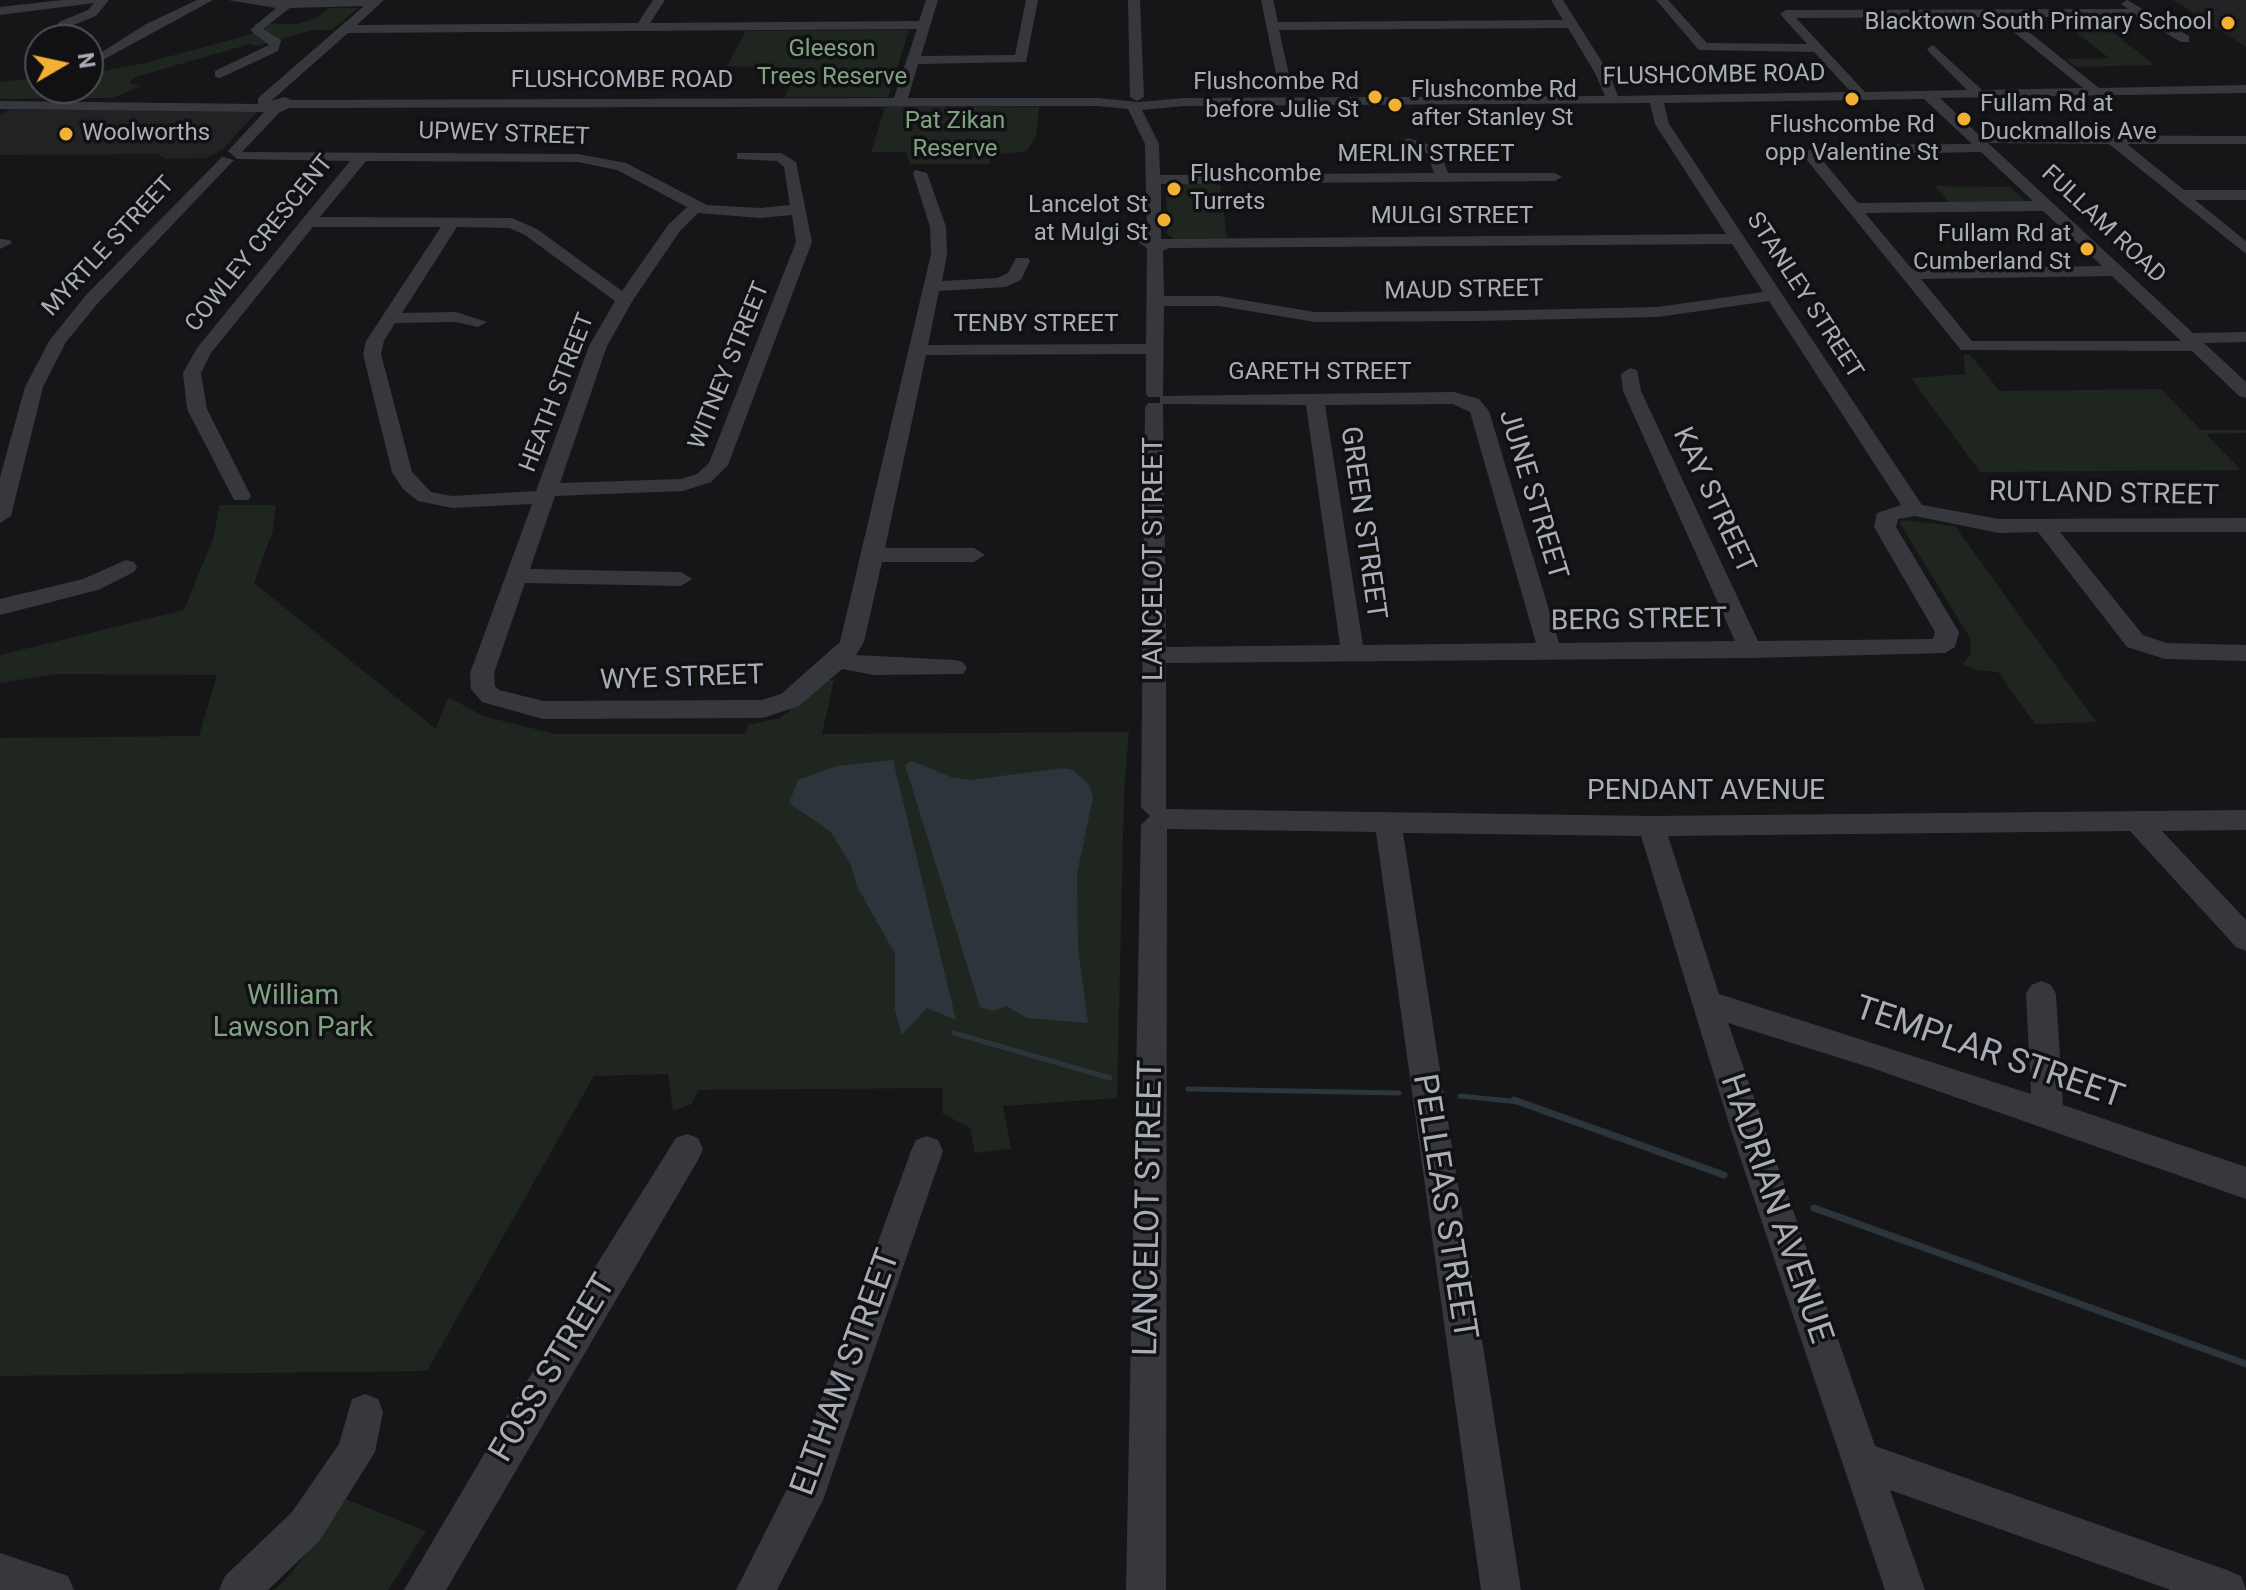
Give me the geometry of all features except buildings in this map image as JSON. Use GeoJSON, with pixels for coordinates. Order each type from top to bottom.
{"type":"FeatureCollection","features":[{"type":"Feature","properties":{"kind":"street"},"geometry":{"type":"LineString","coordinates":[[0,11],[90,0]]}},
{"type":"Feature","properties":{"kind":"street"},"geometry":{"type":"LineString","coordinates":[[65,24],[92,13],[103,0]]}},
{"type":"Feature","properties":{"kind":"street"},"geometry":{"type":"LineString","coordinates":[[104,57],[128,39],[207,0]]}},
{"type":"Feature","properties":{"kind":"street"},"geometry":{"type":"LineString","coordinates":[[234,0],[287,5],[377,1]]}},
{"type":"Feature","properties":{"kind":"street"},"geometry":{"type":"LineString","coordinates":[[641,28],[659,0]]}},
{"type":"Feature","properties":{"kind":"street"},"geometry":{"type":"LineString","coordinates":[[900,102],[932,0]]}},
{"type":"Feature","properties":{"kind":"street"},"geometry":{"type":"LineString","coordinates":[[914,60],[1021,59],[1032,0]]}},
{"type":"Feature","properties":{"kind":"street"},"geometry":{"type":"LineString","coordinates":[[1134,0],[1138,102]]}},
{"type":"Feature","properties":{"kind":"street"},"geometry":{"type":"LineString","coordinates":[[1267,0],[1282,75]]}},
{"type":"Feature","properties":{"kind":"street"},"geometry":{"type":"LineString","coordinates":[[1557,0],[1602,73],[1613,100]]}},
{"type":"Feature","properties":{"kind":"street"},"geometry":{"type":"LineString","coordinates":[[1662,0],[1703,47],[1815,48]]}},
{"type":"Feature","properties":{"kind":"street"},"geometry":{"type":"LineString","coordinates":[[2121,0],[2185,39]]}},
{"type":"Feature","properties":{"kind":"street","name":"MYRTLE STREET"},"geometry":{"type":"LineString","coordinates":[[0,515],[25,417],[47,358],[72,321],[234,156],[274,105],[345,29],[377,1]]}},
{"type":"Feature","properties":{"kind":"street"},"geometry":{"type":"LineString","coordinates":[[236,77],[215,74],[274,48],[277,43],[274,40],[256,30],[287,5]]}},
{"type":"Feature","properties":{"kind":"street"},"geometry":{"type":"LineString","coordinates":[[1997,13],[2095,91]]}},
{"type":"Feature","properties":{"kind":"street"},"geometry":{"type":"LineString","coordinates":[[1861,95],[1786,14],[2140,13]]}},
{"type":"Feature","properties":{"kind":"street"},"geometry":{"type":"LineString","coordinates":[[1272,26],[1572,24]]}},
{"type":"Feature","properties":{"kind":"street"},"geometry":{"type":"LineString","coordinates":[[345,29],[924,25]]}},
{"type":"Feature","properties":{"kind":"street"},"geometry":{"type":"LineString","coordinates":[[1933,49],[1978,93]]}},
{"type":"Feature","properties":{"kind":"street","name":"FLUSHCOMBE ROAD"},"geometry":{"type":"LineString","coordinates":[[0,105],[1613,100],[1655,104],[1861,95],[2246,89]]}},
{"type":"Feature","properties":{"kind":"street","name":"FULLAM ROAD"},"geometry":{"type":"LineString","coordinates":[[1927,94],[2246,392]]}},
{"type":"Feature","properties":{"kind":"street","name":"LANCELOT STREET"},"geometry":{"type":"LineString","coordinates":[[1138,102],[1141,122],[1152,144],[1158,242],[1154,349],[1159,400],[1154,655],[1158,817],[1146,1590]]}},
{"type":"Feature","properties":{"kind":"street","name":"STANLEY STREET"},"geometry":{"type":"LineString","coordinates":[[1655,104],[1662,124],[1915,510]]}},
{"type":"Feature","properties":{"kind":"street"},"geometry":{"type":"LineString","coordinates":[[2112,139],[2246,249]]}},
{"type":"Feature","properties":{"kind":"street"},"geometry":{"type":"LineString","coordinates":[[2246,140],[2112,139],[1813,150],[1810,155],[1960,342],[1974,347],[2192,342],[2246,337]]}},
{"type":"Feature","properties":{"kind":"street"},"geometry":{"type":"LineString","coordinates":[[1408,142],[1433,150],[1443,179]]}},
{"type":"Feature","properties":{"kind":"street"},"geometry":{"type":"LineString","coordinates":[[621,166],[644,155]]}},
{"type":"Feature","properties":{"kind":"street","name":"UPWEY STREET"},"geometry":{"type":"LineString","coordinates":[[234,156],[550,156],[621,166],[695,208],[748,213],[800,209]]}},
{"type":"Feature","properties":{"kind":"street","name":"COWLEY CRESCENT"},"geometry":{"type":"LineString","coordinates":[[241,496],[197,409],[192,373],[203,352],[362,156]]}},
{"type":"Feature","properties":{"kind":"street","name":"WITNEY STREET"},"geometry":{"type":"LineString","coordinates":[[545,494],[683,485],[704,478],[718,465],[804,242],[800,209],[787,160],[742,156]]}},
{"type":"Feature","properties":{"kind":"street","name":"WYE STREET"},"geometry":{"type":"LineString","coordinates":[[483,689],[509,703],[543,710],[715,712],[763,709],[790,700],[839,660],[852,642],[934,286],[939,233],[920,173]]}},
{"type":"Feature","properties":{"kind":"street","name":"MERLIN STREET"},"geometry":{"type":"LineString","coordinates":[[1153,180],[1555,177]]}},
{"type":"Feature","properties":{"kind":"street"},"geometry":{"type":"LineString","coordinates":[[2182,195],[2246,195]]}},
{"type":"Feature","properties":{"kind":"street"},"geometry":{"type":"LineString","coordinates":[[1852,208],[2047,206]]}},
{"type":"Feature","properties":{"kind":"street"},"geometry":{"type":"LineString","coordinates":[[624,300],[674,228],[695,208]]}},
{"type":"Feature","properties":{"kind":"street"},"geometry":{"type":"LineString","coordinates":[[453,221],[375,341],[372,354],[402,472],[410,485],[425,497],[452,502],[545,494]]}},
{"type":"Feature","properties":{"kind":"street","name":"HEATH STREET"},"geometry":{"type":"LineString","coordinates":[[310,222],[512,223],[531,232],[624,300],[598,346],[482,673],[483,689]]}},
{"type":"Feature","properties":{"kind":"street","name":"MULGI STREET"},"geometry":{"type":"LineString","coordinates":[[1158,242],[1738,239]]}},
{"type":"Feature","properties":{"kind":"street"},"geometry":{"type":"LineString","coordinates":[[934,286],[1000,283],[1015,276],[1022,261]]}},
{"type":"Feature","properties":{"kind":"street"},"geometry":{"type":"LineString","coordinates":[[1906,274],[2116,271]]}},
{"type":"Feature","properties":{"kind":"street","name":"MAUD STREET"},"geometry":{"type":"LineString","coordinates":[[1154,301],[1219,301],[1315,317],[1475,316],[1658,312],[1775,295]]}},
{"type":"Feature","properties":{"kind":"street"},"geometry":{"type":"LineString","coordinates":[[390,318],[456,317],[478,322]]}},
{"type":"Feature","properties":{"kind":"street","name":"TENBY STREET"},"geometry":{"type":"LineString","coordinates":[[919,350],[1154,349]]}},
{"type":"Feature","properties":{"kind":"street","name":"KAY STREET"},"geometry":{"type":"LineString","coordinates":[[1630,374],[1632,391],[1751,650]]}},
{"type":"Feature","properties":{"kind":"street","name":"GARETH STREET"},"geometry":{"type":"LineString","coordinates":[[1159,400],[1454,398],[1472,403]]}},
{"type":"Feature","properties":{"kind":"street","name":"GREEN STREET"},"geometry":{"type":"LineString","coordinates":[[1315,399],[1353,654]]}},
{"type":"Feature","properties":{"kind":"street","name":"JUNE STREET"},"geometry":{"type":"LineString","coordinates":[[1472,403],[1479,411],[1550,652]]}},
{"type":"Feature","properties":{"kind":"street"},"geometry":{"type":"LineString","coordinates":[[0,422],[25,417]]}},
{"type":"Feature","properties":{"kind":"street","name":"RUTLAND STREET"},"geometry":{"type":"LineString","coordinates":[[1915,510],[1999,526],[2246,525]]}},
{"type":"Feature","properties":{"kind":"street","name":"BERG STREET"},"geometry":{"type":"LineString","coordinates":[[1154,655],[1926,648],[1945,644],[1949,636],[1883,524],[1888,514],[1915,510]]}},
{"type":"Feature","properties":{"kind":"street"},"geometry":{"type":"LineString","coordinates":[[2044,526],[2135,641],[2165,651],[2246,654]]}},
{"type":"Feature","properties":{"kind":"street"},"geometry":{"type":"LineString","coordinates":[[873,555],[974,555]]}},
{"type":"Feature","properties":{"kind":"street"},"geometry":{"type":"LineString","coordinates":[[0,607],[90,585],[126,567]]}},
{"type":"Feature","properties":{"kind":"street"},"geometry":{"type":"LineString","coordinates":[[516,576],[681,579]]}},
{"type":"Feature","properties":{"kind":"street"},"geometry":{"type":"LineString","coordinates":[[839,660],[874,667],[955,668]]}},
{"type":"Feature","properties":{"kind":"street","name":"PENDANT AVENUE"},"geometry":{"type":"LineString","coordinates":[[1158,817],[1651,826],[2246,820]]}},
{"type":"Feature","properties":{"kind":"street"},"geometry":{"type":"LineString","coordinates":[[2135,820],[2246,939]]}},
{"type":"Feature","properties":{"kind":"street","name":"PELLEAS STREET"},"geometry":{"type":"LineString","coordinates":[[1388,823],[1501,1590]]}},
{"type":"Feature","properties":{"kind":"street","name":"HADRIAN AVENUE"},"geometry":{"type":"LineString","coordinates":[[1651,826],[1706,1003],[1905,1590]]}},
{"type":"Feature","properties":{"kind":"street"},"geometry":{"type":"LineString","coordinates":[[2041,994],[2048,1112]]}},
{"type":"Feature","properties":{"kind":"street","name":"TEMPLAR STREET"},"geometry":{"type":"LineString","coordinates":[[1706,1003],[2048,1112],[2246,1183]]}},
{"type":"Feature","properties":{"kind":"street","name":"FOSS STREET"},"geometry":{"type":"LineString","coordinates":[[424,1590],[597,1295],[687,1149]]}},
{"type":"Feature","properties":{"kind":"street","name":"ELTHAM STREET"},"geometry":{"type":"LineString","coordinates":[[756,1590],[809,1486],[927,1151]]}},
{"type":"Feature","properties":{"kind":"street"},"geometry":{"type":"LineString","coordinates":[[239,1590],[306,1526],[356,1452],[365,1412]]}},
{"type":"Feature","properties":{"kind":"street"},"geometry":{"type":"LineString","coordinates":[[1862,1461],[2227,1590]]}},
{"type":"Feature","properties":{"kind":"street"},"geometry":{"type":"LineString","coordinates":[[0,1573],[54,1590]]}},
{"type":"Feature","properties":{"kind":"shaded area","name":"Blacktown South Primary School"},"geometry":{"type":"Polygon","coordinates":[[[2173,0],[2246,0],[2246,47],[2173,0]]]}},
{"type":"Feature","properties":{"kind":"shaded area"},"geometry":{"type":"Polygon","coordinates":[[[8,110],[258,111],[223,149],[207,158],[165,159],[158,154],[0,155],[0,116],[8,110]]]}},
{"type":"Feature","properties":{"kind":"shaded area"},"geometry":{"type":"Polygon","coordinates":[[[893,760],[956,1020],[927,1008],[902,1035],[895,1010],[895,954],[857,886],[850,863],[831,832],[789,803],[798,780],[837,766],[893,760]]]}},
{"type":"Feature","properties":{"kind":"shaded area"},"geometry":{"type":"Polygon","coordinates":[[[912,761],[951,777],[970,780],[1063,768],[1073,770],[1089,785],[1093,797],[1077,874],[1078,948],[1088,1023],[1027,1018],[1006,1006],[993,1011],[980,1007],[905,765],[912,761]]]}},
{"type":"Feature","properties":{"kind":"green space"},"geometry":{"type":"Polygon","coordinates":[[[329,8],[358,8],[332,30],[313,30],[256,46],[250,44],[135,77],[129,83],[141,86],[113,98],[104,98],[104,71],[252,34],[255,23],[298,24],[316,18],[329,8]]]}},
{"type":"Feature","properties":{"kind":"green space"},"geometry":{"type":"Polygon","coordinates":[[[2070,17],[2096,31],[2111,31],[2155,65],[2076,67],[2066,59],[2109,58],[2074,31],[2089,31],[2070,17]]]}},
{"type":"Feature","properties":{"kind":"green space","name":"Gleeson Trees Reserve"},"geometry":{"type":"Polygon","coordinates":[[[909,30],[888,97],[785,97],[798,68],[727,66],[746,31],[909,30]]]}},
{"type":"Feature","properties":{"kind":"green space"},"geometry":{"type":"Polygon","coordinates":[[[24,79],[24,99],[0,99],[0,82],[24,79]]]}},
{"type":"Feature","properties":{"kind":"green space","name":"Pat Zikan Reserve"},"geometry":{"type":"Polygon","coordinates":[[[885,107],[1039,107],[1036,136],[1027,151],[992,155],[989,164],[910,164],[906,152],[871,152],[885,107]]]}},
{"type":"Feature","properties":{"kind":"green space"},"geometry":{"type":"Polygon","coordinates":[[[1220,183],[1227,238],[1175,239],[1167,234],[1166,184],[1220,183]]]}},
{"type":"Feature","properties":{"kind":"green space"},"geometry":{"type":"Polygon","coordinates":[[[1935,186],[2010,187],[2028,203],[1949,203],[1935,186]]]}},
{"type":"Feature","properties":{"kind":"green space"},"geometry":{"type":"Polygon","coordinates":[[[1964,355],[1970,355],[2000,391],[2161,389],[2201,430],[2246,430],[2246,433],[2206,434],[2241,470],[1980,472],[1911,378],[1965,374],[1964,355]]]}},
{"type":"Feature","properties":{"kind":"green space","name":"William Lawson Park"},"geometry":{"type":"Polygon","coordinates":[[[220,505],[276,505],[273,530],[254,583],[436,729],[448,697],[483,716],[555,734],[745,734],[748,725],[780,718],[827,680],[834,680],[822,734],[1129,732],[1124,793],[1117,1098],[1003,1106],[1011,1149],[975,1153],[970,1128],[942,1113],[943,1088],[698,1090],[692,1104],[673,1111],[668,1074],[594,1076],[427,1371],[0,1376],[0,738],[199,736],[217,675],[55,674],[0,683],[0,655],[184,610],[213,539],[220,505]]]}},
{"type":"Feature","properties":{"kind":"green space"},"geometry":{"type":"Polygon","coordinates":[[[1899,522],[1955,526],[2096,722],[2035,724],[1998,672],[1975,670],[1963,664],[1971,653],[1970,638],[1899,522]]]}},
{"type":"Feature","properties":{"kind":"green space"},"geometry":{"type":"Polygon","coordinates":[[[345,1499],[426,1531],[388,1590],[274,1590],[290,1575],[345,1499]]]}},
{"type":"Feature","properties":{"kind":"waterway"},"geometry":{"type":"LineString","coordinates":[[954,1033],[1110,1078]]}},
{"type":"Feature","properties":{"kind":"waterway"},"geometry":{"type":"LineString","coordinates":[[1188,1089],[1399,1093]]}},
{"type":"Feature","properties":{"kind":"waterway"},"geometry":{"type":"LineString","coordinates":[[1460,1096],[1519,1102]]}},
{"type":"Feature","properties":{"kind":"waterway"},"geometry":{"type":"LineString","coordinates":[[1514,1100],[1724,1175]]}},
{"type":"Feature","properties":{"kind":"waterway"},"geometry":{"type":"LineString","coordinates":[[1814,1208],[2246,1364]]}},
{"type":"Feature","properties":{"kind":"place","name":"Blacktown South Primary School"},"geometry":{"type":"Point","coordinates":[2228,23]}},
{"type":"Feature","properties":{"kind":"place","name":"Flushcombe Rd before Julie St"},"geometry":{"type":"Point","coordinates":[1375,97]}},
{"type":"Feature","properties":{"kind":"place","name":"Flushcombe Rd opp Valentine St"},"geometry":{"type":"Point","coordinates":[1852,99]}},
{"type":"Feature","properties":{"kind":"place","name":"Flushcombe Rd after Stanley St"},"geometry":{"type":"Point","coordinates":[1395,105]}},
{"type":"Feature","properties":{"kind":"place","name":"Fullam Rd at Duckmallois Ave"},"geometry":{"type":"Point","coordinates":[1964,119]}},
{"type":"Feature","properties":{"kind":"place","name":"Woolworths"},"geometry":{"type":"Point","coordinates":[66,134]}},
{"type":"Feature","properties":{"kind":"place","name":"Flushcombe Turrets"},"geometry":{"type":"Point","coordinates":[1174,189]}},
{"type":"Feature","properties":{"kind":"place","name":"Lancelot St at Mulgi St"},"geometry":{"type":"Point","coordinates":[1164,220]}},
{"type":"Feature","properties":{"kind":"place","name":"Fullam Rd at Cumberland St"},"geometry":{"type":"Point","coordinates":[2087,249]}}]}
